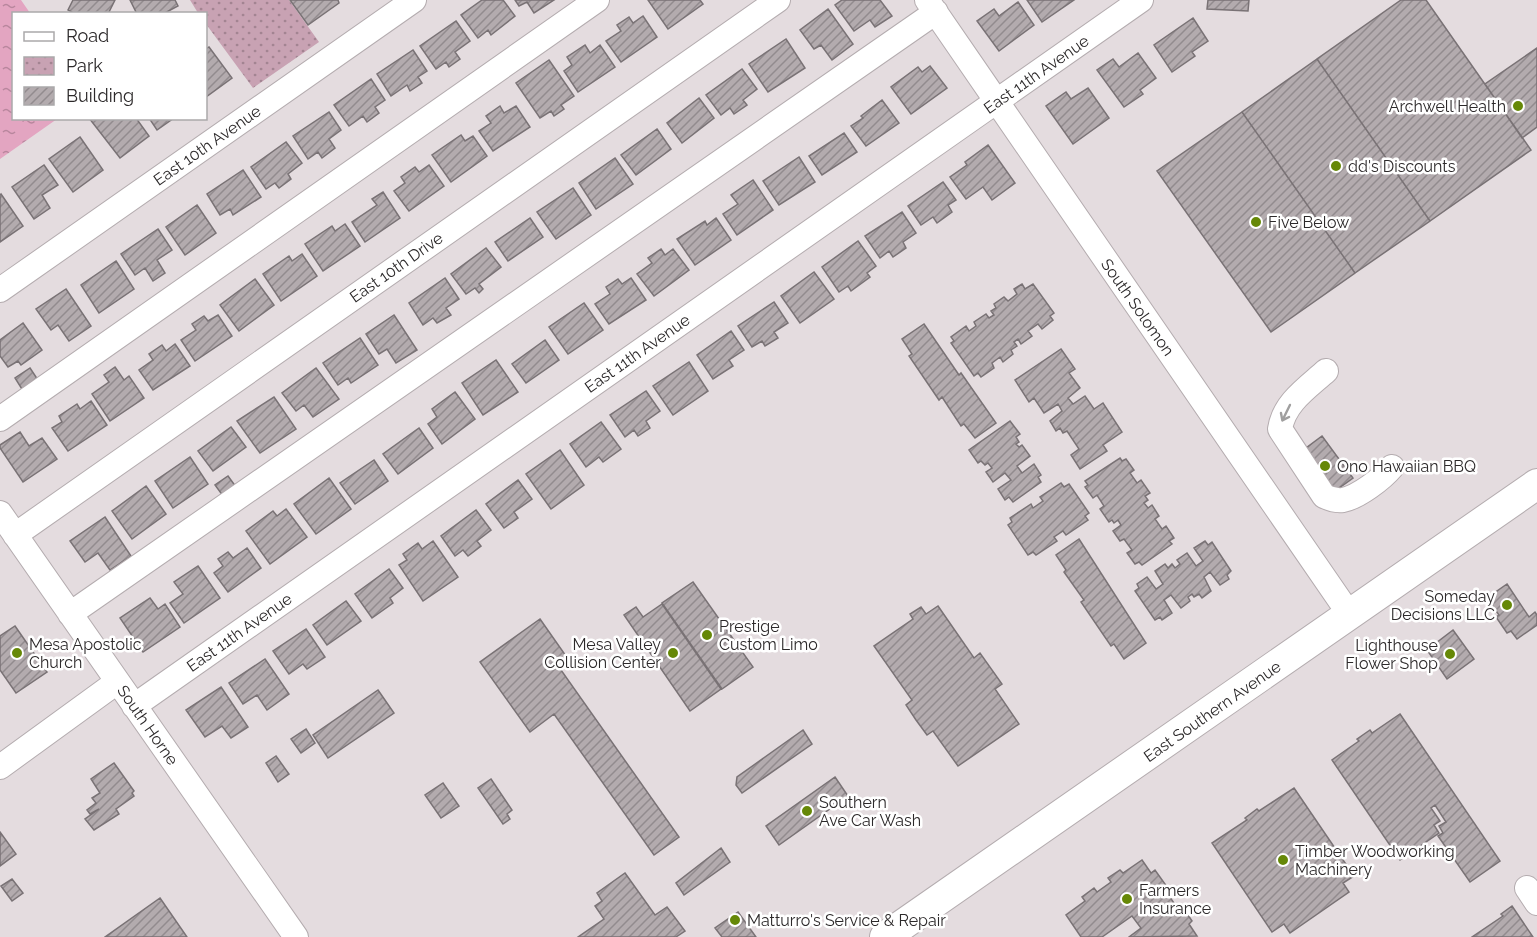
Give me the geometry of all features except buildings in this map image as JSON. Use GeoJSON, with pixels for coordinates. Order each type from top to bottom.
{"type":"FeatureCollection","features":[{"type":"Feature","properties":{"kind":"main road","name":"East Southern Avenue"},"geometry":{"type":"LineString","coordinates":[[885,937],[1537,484]]}},
{"type":"Feature","properties":{"kind":"street","name":"East 10th Avenue"},"geometry":{"type":"LineString","coordinates":[[0,290],[414,0]]}},
{"type":"Feature","properties":{"kind":"street"},"geometry":{"type":"LineString","coordinates":[[0,419],[597,0]]}},
{"type":"Feature","properties":{"kind":"street","name":"East 10th Drive"},"geometry":{"type":"LineString","coordinates":[[15,535],[777,0]]}},
{"type":"Feature","properties":{"kind":"street","name":"East 11th Avenue"},"geometry":{"type":"LineString","coordinates":[[134,706],[1141,0]]}},
{"type":"Feature","properties":{"kind":"street"},"geometry":{"type":"LineString","coordinates":[[70,614],[931,6]]}},
{"type":"Feature","properties":{"kind":"street","name":"South Solomon"},"geometry":{"type":"LineString","coordinates":[[931,6],[1350,615]]}},
{"type":"Feature","properties":{"kind":"street"},"geometry":{"type":"LineString","coordinates":[[1326,371],[1291,402],[1282,416],[1280,429],[1286,441],[1324,496],[1333,500],[1345,500],[1382,478],[1392,467]]}},
{"type":"Feature","properties":{"kind":"street","name":"South Horne"},"geometry":{"type":"LineString","coordinates":[[0,513],[296,937]]}},
{"type":"Feature","properties":{"kind":"street"},"geometry":{"type":"LineString","coordinates":[[0,767],[117,682]]}},
{"type":"Feature","properties":{"kind":"green space"},"geometry":{"type":"Polygon","coordinates":[[[190,0],[289,0],[319,42],[253,88],[207,25],[207,12],[197,12],[190,0]]]}},
{"type":"Feature","properties":{"kind":"water"},"geometry":{"type":"Polygon","coordinates":[[[0,0],[21,0],[29,12],[12,12],[12,120],[56,120],[0,159],[0,0]]]}},
{"type":"Feature","properties":{"kind":"place","name":"Archwell Health"},"geometry":{"type":"Point","coordinates":[1518,106]}},
{"type":"Feature","properties":{"kind":"place","name":"dd's Discounts"},"geometry":{"type":"Point","coordinates":[1336,166]}},
{"type":"Feature","properties":{"kind":"place","name":"Five Below"},"geometry":{"type":"Point","coordinates":[1256,222]}},
{"type":"Feature","properties":{"kind":"place","name":"Ono Hawaiian BBQ"},"geometry":{"type":"Point","coordinates":[1325,466]}},
{"type":"Feature","properties":{"kind":"place","name":"Someday Decisions LLC"},"geometry":{"type":"Point","coordinates":[1507,605]}},
{"type":"Feature","properties":{"kind":"place","name":"Prestige Custom Limo"},"geometry":{"type":"Point","coordinates":[707,635]}},
{"type":"Feature","properties":{"kind":"place","name":"Mesa Apostolic Church"},"geometry":{"type":"Point","coordinates":[17,653]}},
{"type":"Feature","properties":{"kind":"place","name":"Mesa Valley Collision Center"},"geometry":{"type":"Point","coordinates":[673,653]}},
{"type":"Feature","properties":{"kind":"place","name":"Lighthouse Flower Shop"},"geometry":{"type":"Point","coordinates":[1450,654]}},
{"type":"Feature","properties":{"kind":"place","name":"Southern Ave Car Wash"},"geometry":{"type":"Point","coordinates":[807,811]}},
{"type":"Feature","properties":{"kind":"place","name":"Timber Woodworking Machinery"},"geometry":{"type":"Point","coordinates":[1283,860]}},
{"type":"Feature","properties":{"kind":"place","name":"Farmers Insurance"},"geometry":{"type":"Point","coordinates":[1127,899]}},
{"type":"Feature","properties":{"kind":"place","name":"Matturro's Service & Repair"},"geometry":{"type":"Point","coordinates":[735,920]}}]}
